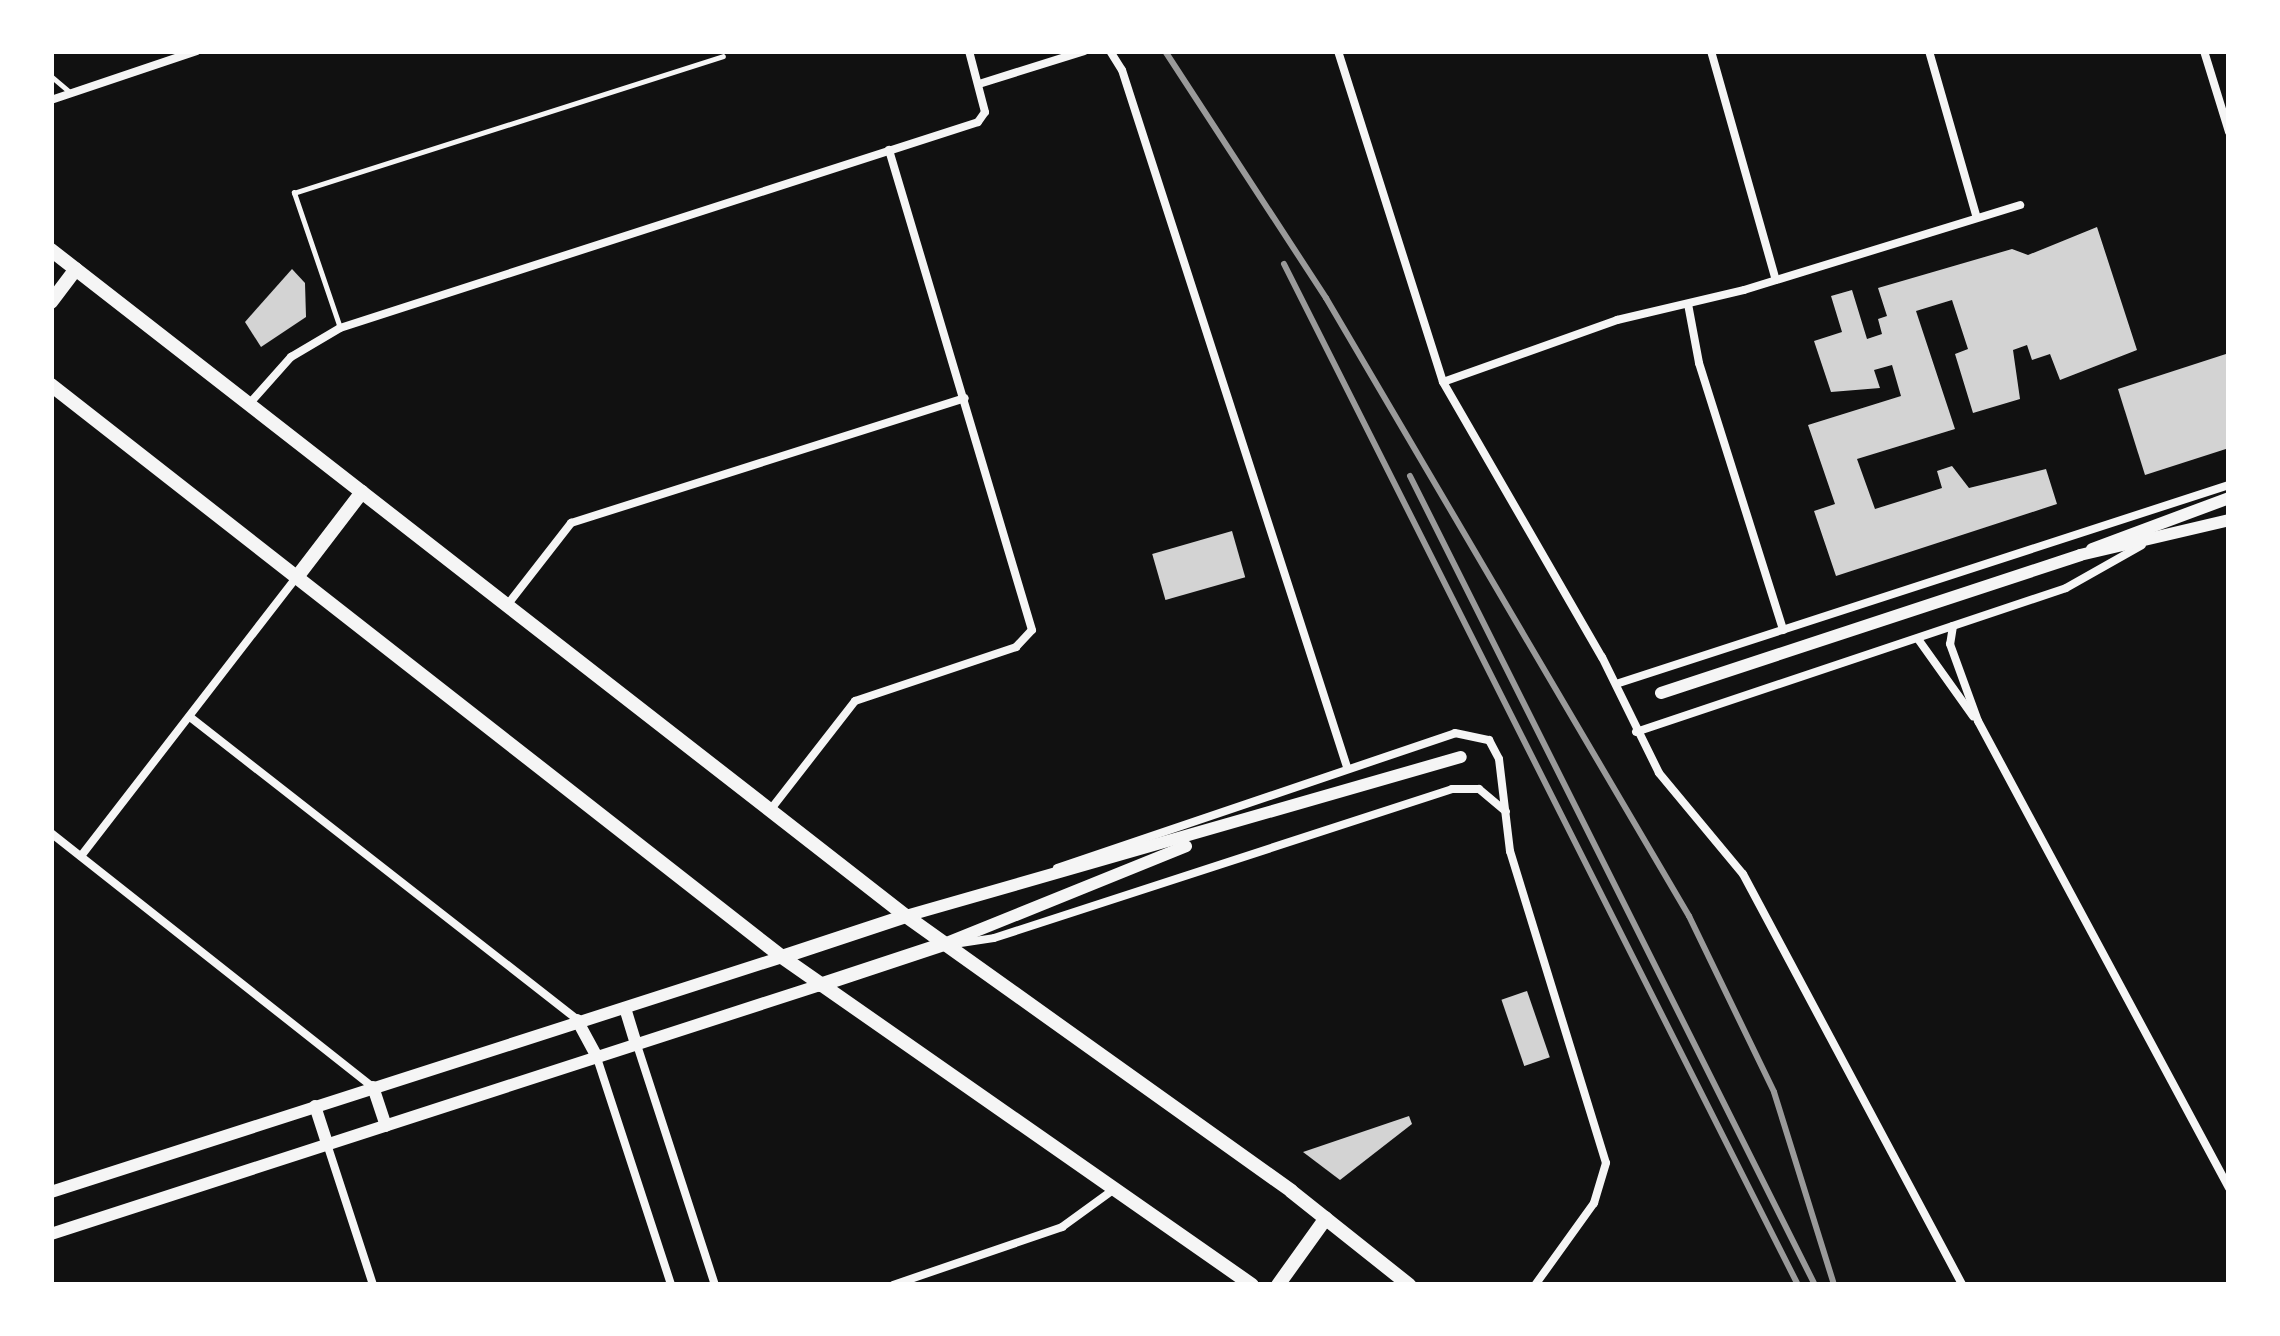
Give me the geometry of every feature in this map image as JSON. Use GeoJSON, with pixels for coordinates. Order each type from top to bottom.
{"type":"FeatureCollection","features":[{"type":"Feature","properties":{"kind":"main road"},"geometry":{"type":"LineString","coordinates":[[51,250],[906,916],[1326,1218],[1409,1285]]}},
{"type":"Feature","properties":{"kind":"main road"},"geometry":{"type":"LineString","coordinates":[[51,302],[76,269]]}},
{"type":"Feature","properties":{"kind":"main road"},"geometry":{"type":"LineString","coordinates":[[51,385],[782,957],[1252,1285]]}},
{"type":"Feature","properties":{"kind":"main road"},"geometry":{"type":"LineString","coordinates":[[297,577],[362,492]]}},
{"type":"Feature","properties":{"kind":"main road"},"geometry":{"type":"LineString","coordinates":[[1661,693],[2080,555],[2229,498]]}},
{"type":"Feature","properties":{"kind":"main road"},"geometry":{"type":"LineString","coordinates":[[2080,555],[2142,545],[2229,520]]}},
{"type":"Feature","properties":{"kind":"main road"},"geometry":{"type":"LineString","coordinates":[[51,1192],[906,916],[1237,825],[1461,757]]}},
{"type":"Feature","properties":{"kind":"main road"},"geometry":{"type":"LineString","coordinates":[[51,1234],[944,944],[1237,825]]}},
{"type":"Feature","properties":{"kind":"main road"},"geometry":{"type":"LineString","coordinates":[[625,1008],[636,1044]]}},
{"type":"Feature","properties":{"kind":"main road"},"geometry":{"type":"LineString","coordinates":[[577,1020],[597,1057]]}},
{"type":"Feature","properties":{"kind":"main road"},"geometry":{"type":"LineString","coordinates":[[373,1087],[386,1126]]}},
{"type":"Feature","properties":{"kind":"main road"},"geometry":{"type":"LineString","coordinates":[[315,1106],[327,1144]]}},
{"type":"Feature","properties":{"kind":"main road"},"geometry":{"type":"LineString","coordinates":[[1278,1285],[1326,1218]]}},
{"type":"Feature","properties":{"kind":"street"},"geometry":{"type":"LineString","coordinates":[[51,100],[196,51]]}},
{"type":"Feature","properties":{"kind":"street"},"geometry":{"type":"LineString","coordinates":[[249,404],[291,357],[340,328],[982,118],[969,51]]}},
{"type":"Feature","properties":{"kind":"street"},"geometry":{"type":"LineString","coordinates":[[979,84],[1084,51]]}},
{"type":"Feature","properties":{"kind":"street"},"geometry":{"type":"LineString","coordinates":[[1110,51],[1123,70],[1347,766]]}},
{"type":"Feature","properties":{"kind":"street"},"geometry":{"type":"LineString","coordinates":[[1338,51],[1443,382],[1672,791],[1736,862],[1962,1285]]}},
{"type":"Feature","properties":{"kind":"street"},"geometry":{"type":"LineString","coordinates":[[1711,51],[1776,281]]}},
{"type":"Feature","properties":{"kind":"street"},"geometry":{"type":"LineString","coordinates":[[1929,51],[1976,215]]}},
{"type":"Feature","properties":{"kind":"street"},"geometry":{"type":"LineString","coordinates":[[2204,51],[2229,132]]}},
{"type":"Feature","properties":{"kind":"street"},"geometry":{"type":"LineString","coordinates":[[770,810],[855,701],[1023,644],[1032,617],[889,150]]}},
{"type":"Feature","properties":{"kind":"street"},"geometry":{"type":"LineString","coordinates":[[1443,382],[1617,320],[1776,281],[2020,205]]}},
{"type":"Feature","properties":{"kind":"street"},"geometry":{"type":"LineString","coordinates":[[1688,304],[1699,364],[1783,630]]}},
{"type":"Feature","properties":{"kind":"street"},"geometry":{"type":"LineString","coordinates":[[507,605],[571,523],[965,398]]}},
{"type":"Feature","properties":{"kind":"street"},"geometry":{"type":"LineString","coordinates":[[1616,684],[2229,484]]}},
{"type":"Feature","properties":{"kind":"street"},"geometry":{"type":"LineString","coordinates":[[1636,732],[2066,589],[2142,545]]}},
{"type":"Feature","properties":{"kind":"street"},"geometry":{"type":"LineString","coordinates":[[81,856],[297,577]]}},
{"type":"Feature","properties":{"kind":"street"},"geometry":{"type":"LineString","coordinates":[[1953,626],[1950,644],[1978,721]]}},
{"type":"Feature","properties":{"kind":"street"},"geometry":{"type":"LineString","coordinates":[[1918,639],[1978,721],[2229,1188]]}},
{"type":"Feature","properties":{"kind":"street"},"geometry":{"type":"LineString","coordinates":[[190,717],[577,1020]]}},
{"type":"Feature","properties":{"kind":"street"},"geometry":{"type":"LineString","coordinates":[[1037,877],[1118,841],[1347,766],[1476,733],[1497,751],[1510,851],[1606,1163],[1594,1203],[1535,1285]]}},
{"type":"Feature","properties":{"kind":"street"},"geometry":{"type":"LineString","coordinates":[[944,944],[994,938],[1452,789],[1479,789],[1507,813]]}},
{"type":"Feature","properties":{"kind":"street"},"geometry":{"type":"LineString","coordinates":[[51,833],[373,1087]]}},
{"type":"Feature","properties":{"kind":"street"},"geometry":{"type":"LineString","coordinates":[[636,1044],[715,1285]]}},
{"type":"Feature","properties":{"kind":"street"},"geometry":{"type":"LineString","coordinates":[[597,1057],[671,1285]]}},
{"type":"Feature","properties":{"kind":"street"},"geometry":{"type":"LineString","coordinates":[[327,1144],[373,1285]]}},
{"type":"Feature","properties":{"kind":"street"},"geometry":{"type":"LineString","coordinates":[[892,1285],[1062,1227],[1113,1190]]}},
{"type":"Feature","properties":{"kind":"lane"},"geometry":{"type":"LineString","coordinates":[[340,328],[294,193],[723,56]]}},
{"type":"Feature","properties":{"kind":"lane"},"geometry":{"type":"LineString","coordinates":[[51,76],[70,92]]}},
{"type":"Feature","properties":{"kind":"building"},"geometry":{"type":"Polygon","coordinates":[[[2097,227],[2137,350],[2060,380],[2050,354],[2032,360],[2027,345],[2013,350],[2020,399],[1973,413],[1955,354],[1968,349],[1952,300],[1916,311],[1955,429],[1857,459],[1875,509],[1942,488],[1937,471],[1952,466],[1969,488],[2046,469],[2057,504],[1836,576],[1814,511],[1835,504],[1808,425],[1901,396],[1892,365],[1874,370],[1880,388],[1831,392],[1814,341],[1842,332],[1831,296],[1852,290],[1867,339],[1882,334],[1878,319],[1887,316],[1878,288],[2012,249],[2028,255],[2097,227]]]}},
{"type":"Feature","properties":{"kind":"building"},"geometry":{"type":"Polygon","coordinates":[[[292,269],[305,283],[306,317],[261,347],[245,322],[292,269]]]}},
{"type":"Feature","properties":{"kind":"building"},"geometry":{"type":"Polygon","coordinates":[[[2229,353],[2229,448],[2145,475],[2118,389],[2229,353]]]}},
{"type":"Feature","properties":{"kind":"building"},"geometry":{"type":"Polygon","coordinates":[[[1232,531],[1245,577],[1165,600],[1152,554],[1232,531]]]}},
{"type":"Feature","properties":{"kind":"building"},"geometry":{"type":"Polygon","coordinates":[[[1527,991],[1550,1057],[1524,1066],[1501,1000],[1527,991]]]}},
{"type":"Feature","properties":{"kind":"building"},"geometry":{"type":"Polygon","coordinates":[[[1409,1116],[1412,1124],[1340,1180],[1303,1152],[1409,1116]]]}},
{"type":"Feature","properties":{"kind":"railway"},"geometry":{"type":"LineString","coordinates":[[1165,51],[1326,298],[1689,916],[1774,1092],[1834,1285]]}},
{"type":"Feature","properties":{"kind":"railway"},"geometry":{"type":"LineString","coordinates":[[1284,264],[1798,1285]]}},
{"type":"Feature","properties":{"kind":"railway"},"geometry":{"type":"LineString","coordinates":[[1410,476],[1815,1285]]}}]}
